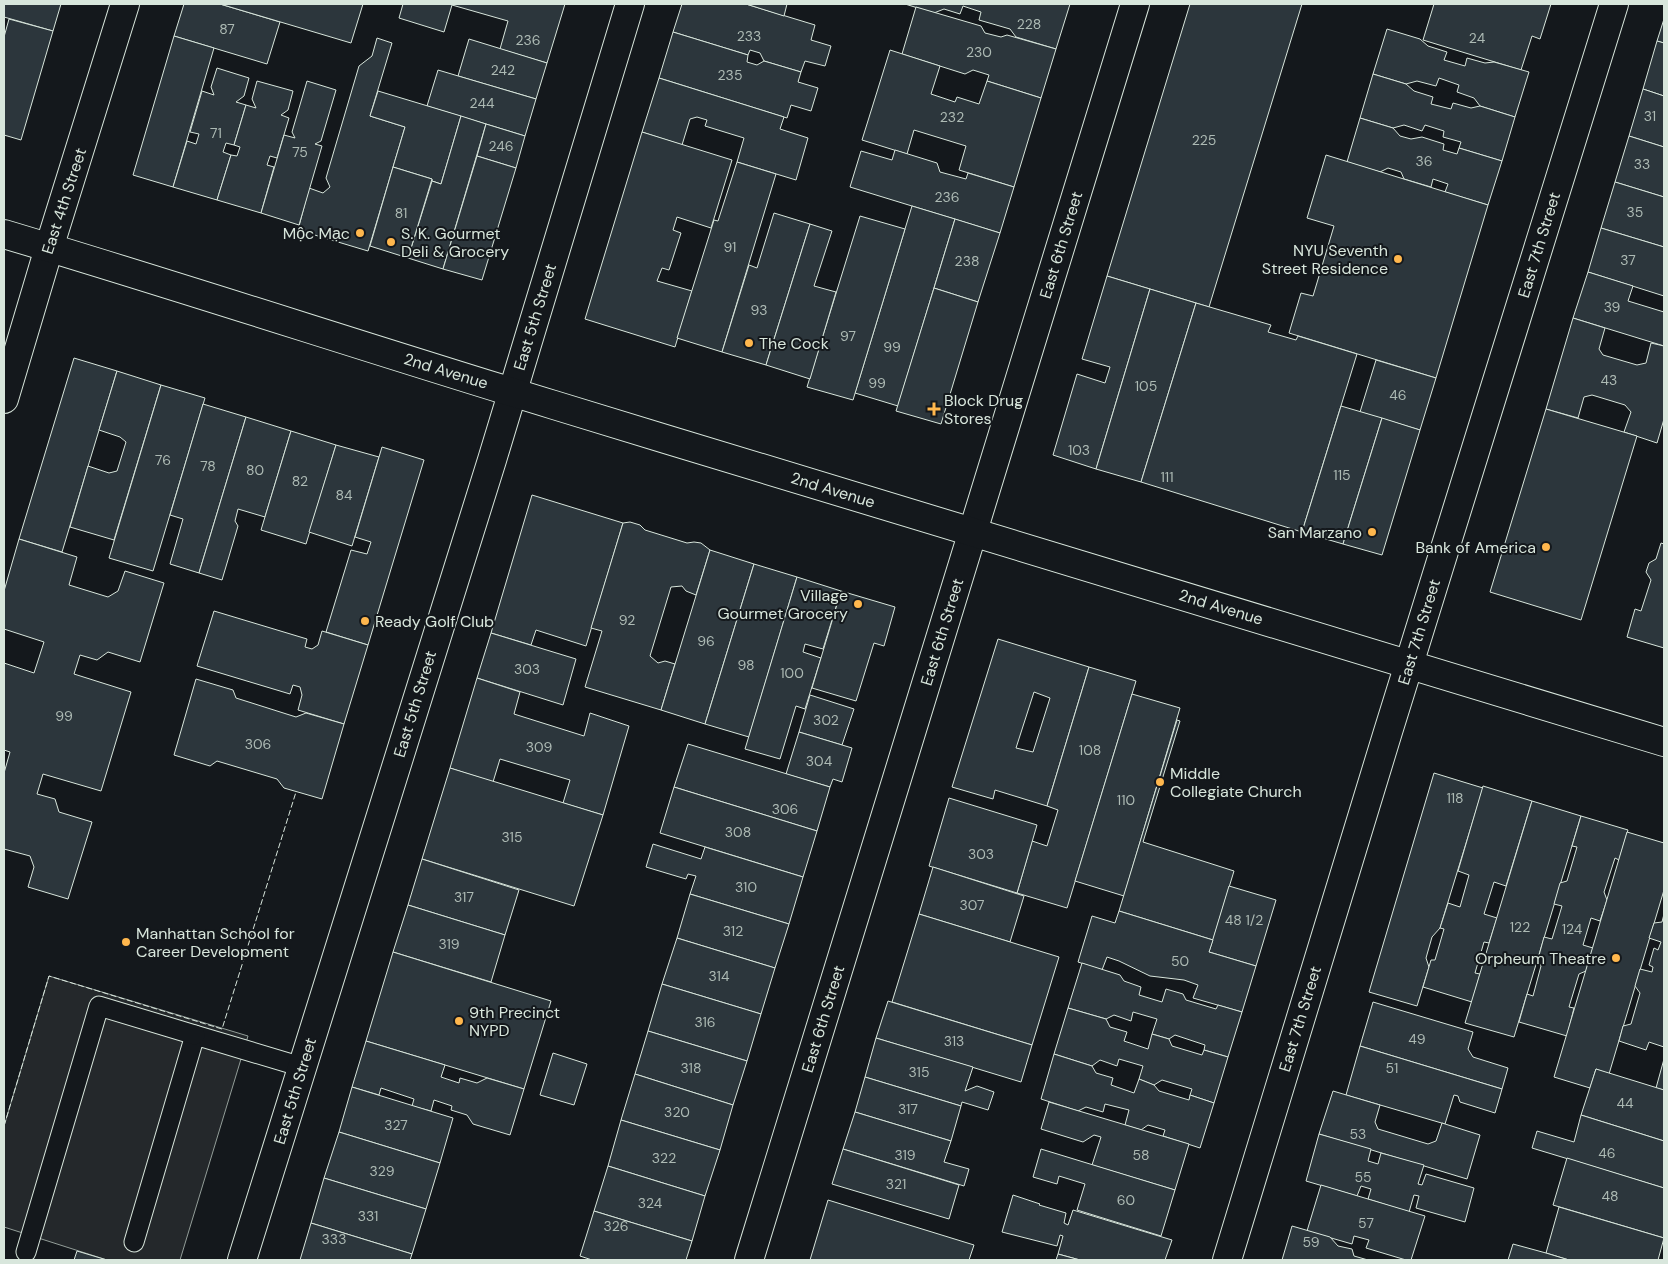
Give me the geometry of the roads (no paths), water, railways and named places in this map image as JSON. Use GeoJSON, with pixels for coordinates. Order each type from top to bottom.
{"type":"FeatureCollection","features":[{"type":"Feature","properties":{"kind":"street","name":"East 4th Street"},"geometry":{"type":"LineString","coordinates":[[4,399],[125,4]]}},
{"type":"Feature","properties":{"kind":"street","name":"East 5th Street"},"geometry":{"type":"LineString","coordinates":[[242,1260],[512,392],[630,4]]}},
{"type":"Feature","properties":{"kind":"street","name":"East 6th Street"},"geometry":{"type":"LineString","coordinates":[[749,1260],[1135,4]]}},
{"type":"Feature","properties":{"kind":"street","name":"East 7th Street"},"geometry":{"type":"LineString","coordinates":[[1227,1260],[1409,663],[1614,4]]}},
{"type":"Feature","properties":{"kind":"street","name":"2nd Avenue"},"geometry":{"type":"LineString","coordinates":[[4,234],[512,392],[1664,742]]}},
{"type":"Feature","properties":{"kind":"lane"},"geometry":{"type":"LineString","coordinates":[[26,1252],[99,1006],[302,1067]]}},
{"type":"Feature","properties":{"kind":"lane"},"geometry":{"type":"LineString","coordinates":[[134,1242],[195,1035]]}},
{"type":"Feature","properties":{"kind":"place","name":"Mộc Mạc"},"geometry":{"type":"Point","coordinates":[360,233]}},
{"type":"Feature","properties":{"kind":"place","name":"S. K. Gourmet Deli & Grocery"},"geometry":{"type":"Point","coordinates":[391,242]}},
{"type":"Feature","properties":{"kind":"place","name":"NYU Seventh Street Residence"},"geometry":{"type":"Point","coordinates":[1398,259]}},
{"type":"Feature","properties":{"kind":"place","name":"The Cock"},"geometry":{"type":"Point","coordinates":[749,343]}},
{"type":"Feature","properties":{"kind":"place","name":"Block Drug Stores"},"geometry":{"type":"Point","coordinates":[934,409]}},
{"type":"Feature","properties":{"kind":"place","name":"San Marzano"},"geometry":{"type":"Point","coordinates":[1372,532]}},
{"type":"Feature","properties":{"kind":"place","name":"Bank of America"},"geometry":{"type":"Point","coordinates":[1546,547]}},
{"type":"Feature","properties":{"kind":"place","name":"Village Gourmet Grocery"},"geometry":{"type":"Point","coordinates":[858,604]}},
{"type":"Feature","properties":{"kind":"place","name":"Ready Golf Club"},"geometry":{"type":"Point","coordinates":[365,621]}},
{"type":"Feature","properties":{"kind":"place","name":"Middle Collegiate Church"},"geometry":{"type":"Point","coordinates":[1160,782]}},
{"type":"Feature","properties":{"kind":"place","name":"Manhattan School for Career Development"},"geometry":{"type":"Point","coordinates":[126,942]}},
{"type":"Feature","properties":{"kind":"place","name":"Orpheum Theatre"},"geometry":{"type":"Point","coordinates":[1616,958]}},
{"type":"Feature","properties":{"kind":"place","name":"9th Precinct NYPD"},"geometry":{"type":"Point","coordinates":[459,1021]}}]}
